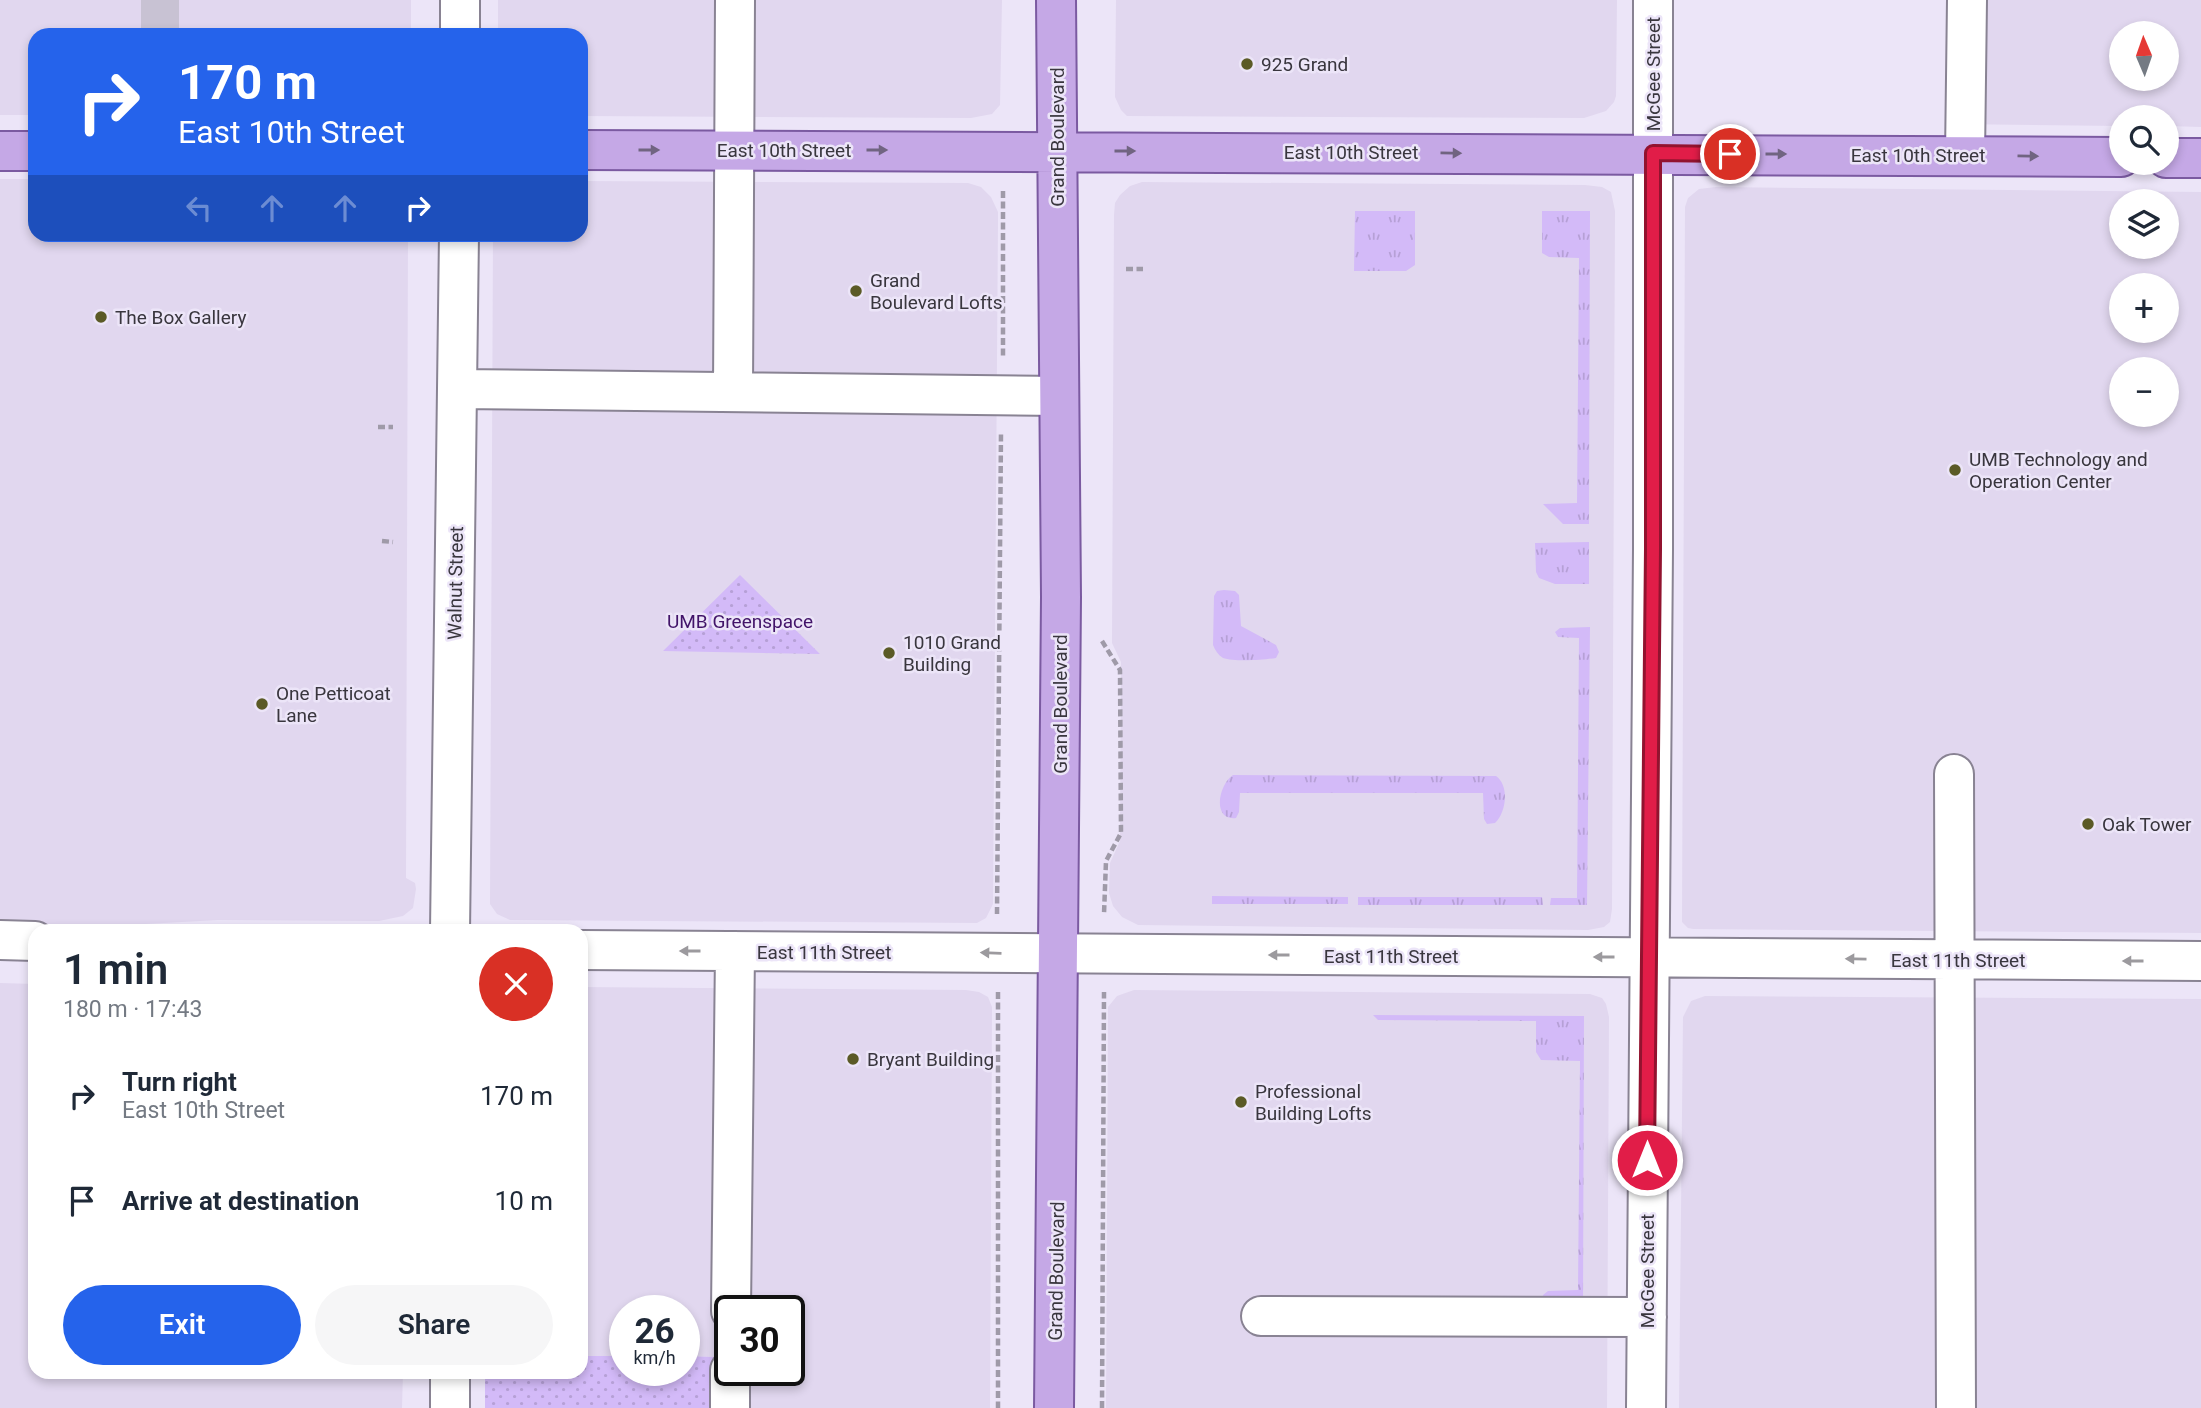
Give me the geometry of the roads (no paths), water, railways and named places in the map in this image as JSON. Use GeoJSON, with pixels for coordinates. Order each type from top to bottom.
{"type":"FeatureCollection","features":[{"type":"Feature","properties":{"kind":"main road","name":"Grand Boulevard"},"geometry":{"type":"LineString","coordinates":[[1054,1408],[1059,953],[1056,0]]}},
{"type":"Feature","properties":{"kind":"main road","name":"East 10th Street"},"geometry":{"type":"LineString","coordinates":[[588,150],[2109,157]]}},
{"type":"Feature","properties":{"kind":"main road"},"geometry":{"type":"LineString","coordinates":[[0,151],[28,151]]}},
{"type":"Feature","properties":{"kind":"main road"},"geometry":{"type":"LineString","coordinates":[[2179,158],[2201,158]]}},
{"type":"Feature","properties":{"kind":"street"},"geometry":{"type":"LineString","coordinates":[[460,0],[460,28]]}},
{"type":"Feature","properties":{"kind":"street"},"geometry":{"type":"LineString","coordinates":[[733,392],[735,0]]}},
{"type":"Feature","properties":{"kind":"street","name":"McGee Street"},"geometry":{"type":"LineString","coordinates":[[1646,1408],[1653,549],[1653,0]]}},
{"type":"Feature","properties":{"kind":"street"},"geometry":{"type":"LineString","coordinates":[[1965,156],[1967,0]]}},
{"type":"Feature","properties":{"kind":"street","name":"Walnut Street"},"geometry":{"type":"LineString","coordinates":[[450,924],[459,242]]}},
{"type":"Feature","properties":{"kind":"street"},"geometry":{"type":"LineString","coordinates":[[457,389],[1059,396]]}},
{"type":"Feature","properties":{"kind":"street"},"geometry":{"type":"LineString","coordinates":[[1954,774],[1956,1408]]}},
{"type":"Feature","properties":{"kind":"street"},"geometry":{"type":"LineString","coordinates":[[0,940],[28,941]]}},
{"type":"Feature","properties":{"kind":"street","name":"East 11th Street"},"geometry":{"type":"LineString","coordinates":[[588,950],[2201,961]]}},
{"type":"Feature","properties":{"kind":"street"},"geometry":{"type":"LineString","coordinates":[[731,1295],[735,951]]}},
{"type":"Feature","properties":{"kind":"street"},"geometry":{"type":"LineString","coordinates":[[1261,1316],[1647,1317]]}},
{"type":"Feature","properties":{"kind":"street"},"geometry":{"type":"LineString","coordinates":[[450,1379],[450,1408]]}},
{"type":"Feature","properties":{"kind":"street"},"geometry":{"type":"LineString","coordinates":[[730,1386],[730,1408]]}},
{"type":"Feature","properties":{"kind":"tunnel"},"geometry":{"type":"LineString","coordinates":[[160,0],[160,28]]}},
{"type":"Feature","properties":{"kind":"place","name":"925 Grand"},"geometry":{"type":"Point","coordinates":[1247,64]}},
{"type":"Feature","properties":{"kind":"place","name":"Grand Boulevard Lofts"},"geometry":{"type":"Point","coordinates":[856,291]}},
{"type":"Feature","properties":{"kind":"place","name":"The Box Gallery"},"geometry":{"type":"Point","coordinates":[101,317]}},
{"type":"Feature","properties":{"kind":"place","name":"UMB Technology and Operation Center"},"geometry":{"type":"Point","coordinates":[1955,470]}},
{"type":"Feature","properties":{"kind":"place","name":"1010 Grand Building"},"geometry":{"type":"Point","coordinates":[889,653]}},
{"type":"Feature","properties":{"kind":"place","name":"One Petticoat Lane"},"geometry":{"type":"Point","coordinates":[262,704]}},
{"type":"Feature","properties":{"kind":"place","name":"Oak Tower"},"geometry":{"type":"Point","coordinates":[2088,824]}},
{"type":"Feature","properties":{"kind":"place","name":"Bryant Building"},"geometry":{"type":"Point","coordinates":[853,1059]}},
{"type":"Feature","properties":{"kind":"place","name":"Professional Building Lofts"},"geometry":{"type":"Point","coordinates":[1241,1102]}},
{"type":"Feature","properties":{"kind":"park label","name":"UMB Greenspace"},"geometry":{"type":"Point","coordinates":[740,621]}}]}
